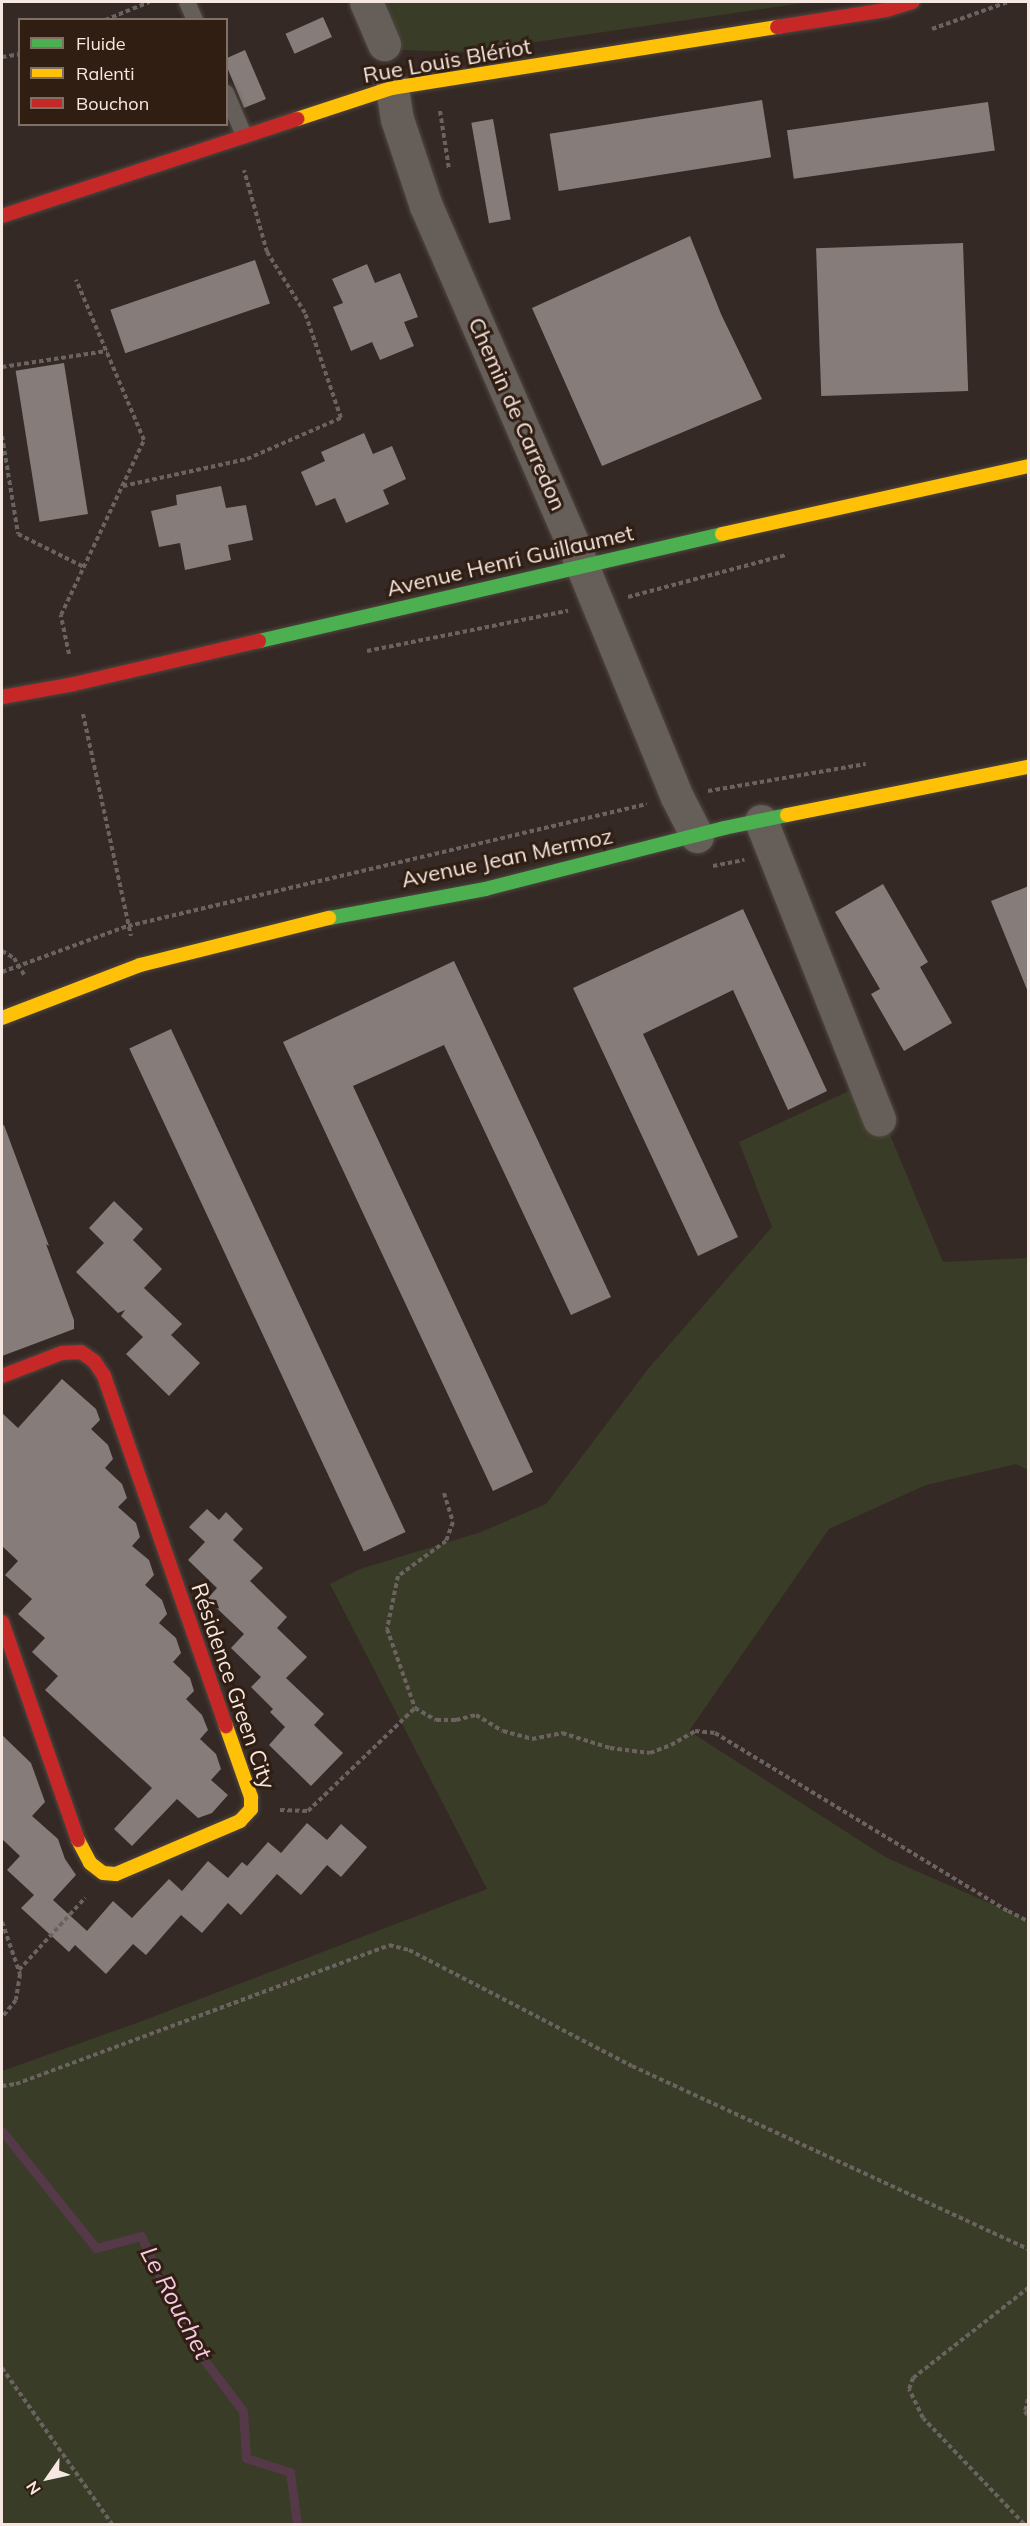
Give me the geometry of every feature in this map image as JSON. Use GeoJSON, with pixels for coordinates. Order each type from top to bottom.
{"type":"FeatureCollection","features":[{"type":"Feature","properties":{"kind":"street"},"geometry":{"type":"LineString","coordinates":[[366,2],[384,44]]}},
{"type":"Feature","properties":{"kind":"street","name":"Rue Louis Blériot"},"geometry":{"type":"LineString","coordinates":[[2,216],[244,135],[394,103],[886,10],[913,2]]}},
{"type":"Feature","properties":{"kind":"street","name":"Chemin de Carredon"},"geometry":{"type":"LineString","coordinates":[[394,103],[426,206],[582,567],[677,796],[697,836]]}},
{"type":"Feature","properties":{"kind":"street","name":"Avenue Henri Guillaumet"},"geometry":{"type":"LineString","coordinates":[[2,698],[74,684],[1029,466]]}},
{"type":"Feature","properties":{"kind":"street","name":"Avenue Jean Mermoz"},"geometry":{"type":"LineString","coordinates":[[2,1018],[140,965],[360,910],[485,889],[761,821],[964,778],[1029,767]]}},
{"type":"Feature","properties":{"kind":"street"},"geometry":{"type":"LineString","coordinates":[[761,821],[879,1119]]}},
{"type":"Feature","properties":{"kind":"street","name":"Résidence Green City"},"geometry":{"type":"LineString","coordinates":[[2,1376],[62,1353],[81,1352],[94,1361],[104,1376],[251,1797],[251,1809],[240,1821],[117,1874],[103,1873]]}},
{"type":"Feature","properties":{"kind":"street"},"geometry":{"type":"LineString","coordinates":[[2,1622],[81,1849],[90,1863],[103,1873]]}},
{"type":"Feature","properties":{"kind":"lane"},"geometry":{"type":"LineString","coordinates":[[187,2],[194,18]]}},
{"type":"Feature","properties":{"kind":"lane"},"geometry":{"type":"LineString","coordinates":[[228,98],[244,135]]}},
{"type":"Feature","properties":{"kind":"path"},"geometry":{"type":"LineString","coordinates":[[110,18],[149,2]]}},
{"type":"Feature","properties":{"kind":"path"},"geometry":{"type":"LineString","coordinates":[[928,30],[1008,2]]}},
{"type":"Feature","properties":{"kind":"path"},"geometry":{"type":"LineString","coordinates":[[2,57],[18,54]]}},
{"type":"Feature","properties":{"kind":"path"},"geometry":{"type":"LineString","coordinates":[[394,103],[451,108]]}},
{"type":"Feature","properties":{"kind":"path"},"geometry":{"type":"LineString","coordinates":[[123,486],[248,459],[341,418],[305,313],[267,252],[242,165]]}},
{"type":"Feature","properties":{"kind":"path"},"geometry":{"type":"LineString","coordinates":[[71,661],[61,615],[144,440],[76,280]]}},
{"type":"Feature","properties":{"kind":"path"},"geometry":{"type":"LineString","coordinates":[[2,367],[107,351]]}},
{"type":"Feature","properties":{"kind":"path"},"geometry":{"type":"LineString","coordinates":[[2,436],[18,534],[84,567]]}},
{"type":"Feature","properties":{"kind":"path"},"geometry":{"type":"LineString","coordinates":[[74,684],[128,926],[140,965]]}},
{"type":"Feature","properties":{"kind":"path"},"geometry":{"type":"LineString","coordinates":[[2,972],[128,926],[677,796],[868,763]]}},
{"type":"Feature","properties":{"kind":"path"},"geometry":{"type":"LineString","coordinates":[[444,1493],[453,1522],[446,1541],[398,1576],[387,1629],[415,1708],[436,1720],[456,1720],[476,1715],[503,1731],[532,1739],[562,1734],[610,1748],[650,1753],[671,1745],[695,1731],[715,1733],[1008,1911],[1029,1921]]}},
{"type":"Feature","properties":{"kind":"path"},"geometry":{"type":"LineString","coordinates":[[251,1809],[308,1811],[415,1708]]}},
{"type":"Feature","properties":{"kind":"path"},"geometry":{"type":"LineString","coordinates":[[19,1970],[94,1888],[103,1873]]}},
{"type":"Feature","properties":{"kind":"path"},"geometry":{"type":"LineString","coordinates":[[2,1923],[19,1970],[15,2000],[2,2017]]}},
{"type":"Feature","properties":{"kind":"path"},"geometry":{"type":"LineString","coordinates":[[2,2086],[16,2084],[389,1945],[409,1950],[632,2066],[1029,2249]]}},
{"type":"Feature","properties":{"kind":"path"},"geometry":{"type":"LineString","coordinates":[[1024,2524],[924,2418],[909,2390],[912,2378],[1029,2288]]}},
{"type":"Feature","properties":{"kind":"path"},"geometry":{"type":"LineString","coordinates":[[2,2368],[112,2524]]}},
{"type":"Feature","properties":{"kind":"path"},"geometry":{"type":"LineString","coordinates":[[1029,2399],[1025,2411],[1029,2417]]}},
{"type":"Feature","properties":{"kind":"green space"},"geometry":{"type":"Polygon","coordinates":[[[380,2],[811,2],[467,52],[401,50],[380,2]]]}},
{"type":"Feature","properties":{"kind":"green space"},"geometry":{"type":"Polygon","coordinates":[[[868,1082],[943,1262],[1028,1258],[1028,1470],[1016,1464],[926,1485],[829,1529],[689,1731],[887,1858],[1028,1920],[1028,2524],[2,2524],[2,2071],[142,2021],[487,1889],[330,1584],[360,1569],[481,1532],[546,1504],[648,1369],[772,1227],[739,1142],[868,1082]]]}},
{"type":"Feature","properties":{"kind":"building"},"geometry":{"type":"Polygon","coordinates":[[[323,17],[332,37],[294,54],[286,34],[323,17]]]}},
{"type":"Feature","properties":{"kind":"building"},"geometry":{"type":"Polygon","coordinates":[[[245,50],[266,99],[244,108],[228,69],[228,58],[245,50]]]}},
{"type":"Feature","properties":{"kind":"building"},"geometry":{"type":"Polygon","coordinates":[[[762,100],[771,157],[559,191],[550,134],[762,100]]]}},
{"type":"Feature","properties":{"kind":"building"},"geometry":{"type":"Polygon","coordinates":[[[988,102],[995,151],[794,179],[787,130],[988,102]]]}},
{"type":"Feature","properties":{"kind":"building"},"geometry":{"type":"Polygon","coordinates":[[[493,119],[511,219],[489,223],[471,123],[493,119]]]}},
{"type":"Feature","properties":{"kind":"building"},"geometry":{"type":"Polygon","coordinates":[[[690,236],[721,314],[762,399],[602,466],[532,308],[690,236]]]}},
{"type":"Feature","properties":{"kind":"building"},"geometry":{"type":"Polygon","coordinates":[[[963,243],[968,391],[821,396],[816,248],[963,243]]]}},
{"type":"Feature","properties":{"kind":"building"},"geometry":{"type":"Polygon","coordinates":[[[255,260],[270,303],[125,353],[110,310],[255,260]]]}},
{"type":"Feature","properties":{"kind":"building"},"geometry":{"type":"Polygon","coordinates":[[[367,264],[375,283],[400,273],[418,317],[404,322],[414,346],[380,360],[372,342],[351,351],[333,307],[343,303],[332,279],[367,264]]]}},
{"type":"Feature","properties":{"kind":"building"},"geometry":{"type":"Polygon","coordinates":[[[64,363],[88,514],[40,522],[16,371],[64,363]]]}},
{"type":"Feature","properties":{"kind":"building"},"geometry":{"type":"Polygon","coordinates":[[[364,433],[373,454],[392,446],[406,479],[383,490],[389,504],[346,523],[335,498],[316,506],[301,472],[325,461],[321,452],[364,433]]]}},
{"type":"Feature","properties":{"kind":"building"},"geometry":{"type":"Polygon","coordinates":[[[221,486],[226,508],[246,505],[253,540],[228,545],[231,560],[185,570],[180,543],[159,547],[151,511],[177,505],[176,495],[221,486]]]}},
{"type":"Feature","properties":{"kind":"building"},"geometry":{"type":"Polygon","coordinates":[[[883,884],[928,962],[920,967],[952,1023],[904,1051],[871,994],[880,989],[835,912],[883,884]]]}},
{"type":"Feature","properties":{"kind":"building"},"geometry":{"type":"Polygon","coordinates":[[[1029,886],[1029,992],[1028,992],[991,901],[1029,886]]]}},
{"type":"Feature","properties":{"kind":"building"},"geometry":{"type":"Polygon","coordinates":[[[743,909],[827,1091],[788,1110],[733,990],[643,1034],[738,1237],[698,1256],[573,988],[743,909]]]}},
{"type":"Feature","properties":{"kind":"building"},"geometry":{"type":"Polygon","coordinates":[[[454,961],[611,1297],[571,1315],[444,1045],[353,1086],[533,1472],[493,1491],[283,1042],[454,961]]]}},
{"type":"Feature","properties":{"kind":"building"},"geometry":{"type":"Polygon","coordinates":[[[171,1029],[406,1532],[364,1551],[129,1048],[171,1029]]]}},
{"type":"Feature","properties":{"kind":"building"},"geometry":{"type":"Polygon","coordinates":[[[4,1125],[49,1246],[46,1244],[74,1320],[74,1329],[2,1356],[2,1126],[4,1125]]]}},
{"type":"Feature","properties":{"kind":"building"},"geometry":{"type":"Polygon","coordinates":[[[114,1201],[143,1229],[133,1240],[162,1269],[144,1288],[182,1324],[171,1335],[200,1363],[169,1396],[126,1354],[143,1337],[121,1316],[125,1310],[118,1313],[76,1272],[104,1243],[89,1228],[114,1201]]]}},
{"type":"Feature","properties":{"kind":"building"},"geometry":{"type":"Polygon","coordinates":[[[62,1379],[96,1409],[100,1420],[91,1429],[108,1445],[113,1459],[105,1468],[122,1484],[127,1498],[118,1507],[136,1523],[140,1537],[132,1546],[149,1560],[154,1575],[145,1585],[162,1600],[167,1614],[159,1623],[176,1638],[181,1653],[173,1662],[190,1678],[194,1691],[186,1699],[202,1715],[208,1730],[200,1739],[216,1754],[221,1769],[211,1780],[228,1795],[212,1813],[198,1818],[177,1799],[132,1846],[114,1829],[152,1788],[45,1690],[58,1676],[32,1652],[45,1638],[18,1614],[32,1599],[5,1575],[18,1561],[2,1546],[2,1413],[18,1428],[62,1379]]]}},
{"type":"Feature","properties":{"kind":"building"},"geometry":{"type":"Polygon","coordinates":[[[207,1509],[219,1520],[226,1512],[243,1529],[233,1540],[263,1568],[250,1581],[287,1617],[277,1628],[307,1657],[286,1678],[324,1714],[314,1725],[343,1753],[311,1786],[269,1745],[285,1727],[270,1712],[273,1709],[251,1687],[261,1677],[231,1648],[244,1634],[207,1599],[217,1588],[188,1560],[205,1542],[189,1527],[207,1509]]]}},
{"type":"Feature","properties":{"kind":"building"},"geometry":{"type":"Polygon","coordinates":[[[2,1735],[31,1763],[45,1802],[32,1816],[58,1839],[65,1859],[76,1875],[53,1900],[87,1931],[113,1901],[132,1918],[169,1879],[182,1891],[208,1861],[228,1878],[242,1862],[247,1866],[268,1842],[281,1853],[307,1823],[327,1840],[341,1824],[367,1847],[341,1877],[327,1865],[301,1895],[277,1874],[241,1915],[228,1903],[202,1933],[181,1915],[146,1955],[133,1944],[106,1974],[75,1945],[69,1952],[21,1908],[34,1895],[7,1870],[20,1856],[2,1839],[2,1735]]]}},
{"type":"Feature","properties":{"kind":"waterway","name":"Le Rouchet"},"geometry":{"type":"LineString","coordinates":[[2,2131],[96,2248],[141,2236],[192,2344],[243,2411],[246,2458],[290,2472],[297,2524]]}},
{"type":"Feature","properties":{"kind":"traffic: fast"},"geometry":{"type":"LineString","coordinates":[[259,641],[722,534]]}},
{"type":"Feature","properties":{"kind":"traffic: fast"},"geometry":{"type":"LineString","coordinates":[[329,918],[485,889],[724,828],[787,815]]}},
{"type":"Feature","properties":{"kind":"traffic: slow"},"geometry":{"type":"LineString","coordinates":[[297,119],[392,88],[777,27]]}},
{"type":"Feature","properties":{"kind":"traffic: slow"},"geometry":{"type":"LineString","coordinates":[[722,534],[1028,466]]}},
{"type":"Feature","properties":{"kind":"traffic: slow"},"geometry":{"type":"LineString","coordinates":[[787,815],[1028,767]]}},
{"type":"Feature","properties":{"kind":"traffic: slow"},"geometry":{"type":"LineString","coordinates":[[2,1018],[140,965],[329,918]]}},
{"type":"Feature","properties":{"kind":"traffic: slow"},"geometry":{"type":"LineString","coordinates":[[78,1840],[90,1863],[103,1873],[116,1874],[240,1821],[251,1809],[251,1797],[226,1726]]}},
{"type":"Feature","properties":{"kind":"traffic: jam"},"geometry":{"type":"LineString","coordinates":[[777,27],[886,10],[913,2]]}},
{"type":"Feature","properties":{"kind":"traffic: jam"},"geometry":{"type":"LineString","coordinates":[[2,216],[297,119]]}},
{"type":"Feature","properties":{"kind":"traffic: jam"},"geometry":{"type":"LineString","coordinates":[[2,697],[74,684],[259,641]]}},
{"type":"Feature","properties":{"kind":"traffic: jam"},"geometry":{"type":"LineString","coordinates":[[2,1376],[62,1353],[81,1352],[94,1361],[104,1376],[226,1726]]}},
{"type":"Feature","properties":{"kind":"traffic: jam"},"geometry":{"type":"LineString","coordinates":[[2,1622],[78,1840]]}}]}
